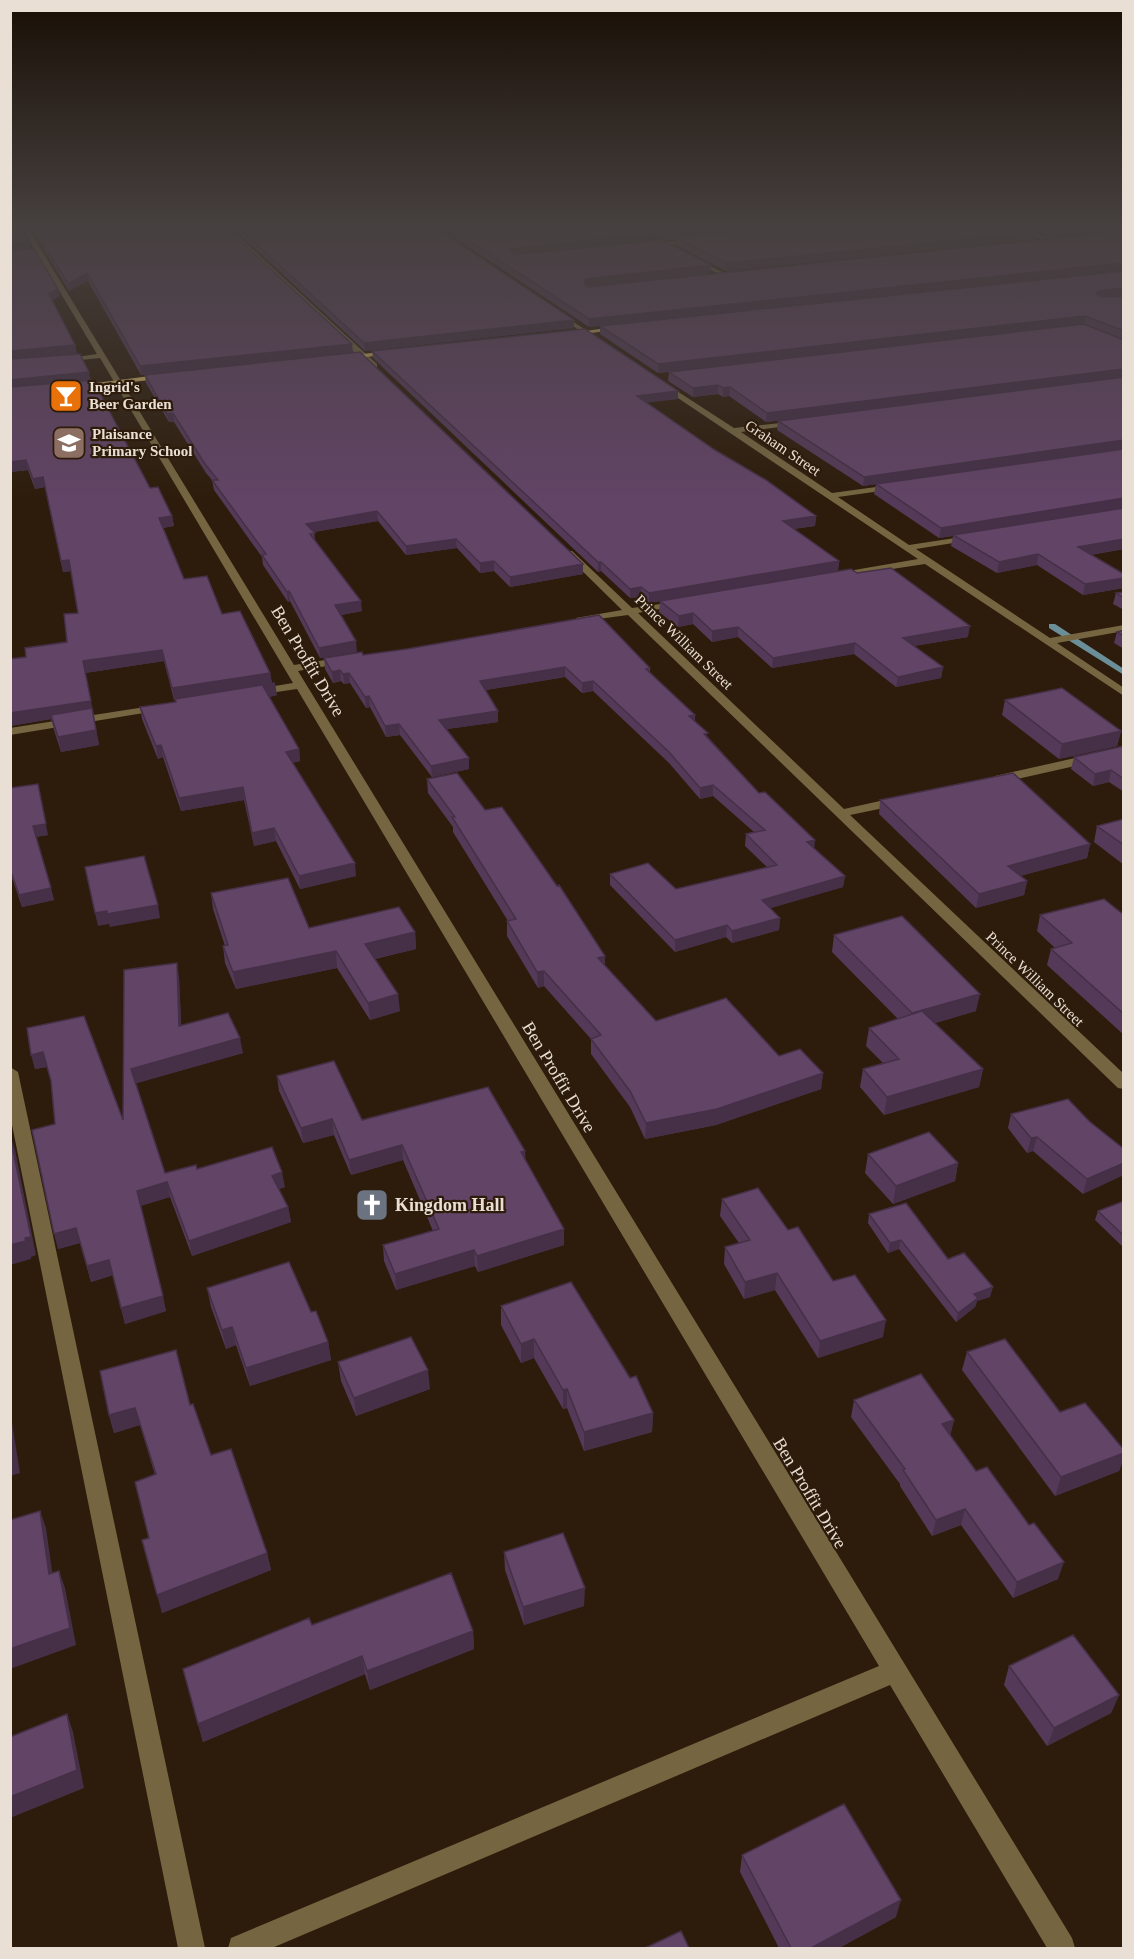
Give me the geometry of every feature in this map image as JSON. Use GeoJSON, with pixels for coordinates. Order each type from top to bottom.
{"type":"FeatureCollection","features":[{"type":"Feature","properties":{"kind":"main road"},"geometry":{"type":"LineString","coordinates":[[561,334],[632,327]]}},
{"type":"Feature","properties":{"kind":"main road"},"geometry":{"type":"LineString","coordinates":[[339,358],[398,352]]}},
{"type":"Feature","properties":{"kind":"main road"},"geometry":{"type":"LineString","coordinates":[[70,386],[175,375]]}},
{"type":"Feature","properties":{"kind":"street","name":"Ben Proffit Drive"},"geometry":{"type":"LineString","coordinates":[[76,316],[301,685],[1062,1948]]}},
{"type":"Feature","properties":{"kind":"street"},"geometry":{"type":"LineString","coordinates":[[320,316],[380,372]]}},
{"type":"Feature","properties":{"kind":"street"},"geometry":{"type":"LineString","coordinates":[[561,316],[604,345]]}},
{"type":"Feature","properties":{"kind":"street"},"geometry":{"type":"LineString","coordinates":[[56,360],[102,356]]}},
{"type":"Feature","properties":{"kind":"street","name":"Graham Street"},"geometry":{"type":"LineString","coordinates":[[665,376],[653,378],[1124,693]]}},
{"type":"Feature","properties":{"kind":"street"},"geometry":{"type":"LineString","coordinates":[[732,431],[804,422]]}},
{"type":"Feature","properties":{"kind":"street"},"geometry":{"type":"LineString","coordinates":[[830,496],[900,486]]}},
{"type":"Feature","properties":{"kind":"street"},"geometry":{"type":"LineString","coordinates":[[907,548],[987,534]]}},
{"type":"Feature","properties":{"kind":"street","name":"Prince William Street"},"geometry":{"type":"LineString","coordinates":[[561,545],[1124,1084]]}},
{"type":"Feature","properties":{"kind":"street"},"geometry":{"type":"LineString","coordinates":[[824,578],[926,561]]}},
{"type":"Feature","properties":{"kind":"street"},"geometry":{"type":"LineString","coordinates":[[572,621],[687,602]]}},
{"type":"Feature","properties":{"kind":"street"},"geometry":{"type":"LineString","coordinates":[[1048,642],[1124,628]]}},
{"type":"Feature","properties":{"kind":"street"},"geometry":{"type":"LineString","coordinates":[[291,669],[361,657]]}},
{"type":"Feature","properties":{"kind":"street"},"geometry":{"type":"LineString","coordinates":[[243,694],[301,685]]}},
{"type":"Feature","properties":{"kind":"street"},"geometry":{"type":"LineString","coordinates":[[10,732],[173,706]]}},
{"type":"Feature","properties":{"kind":"street"},"geometry":{"type":"LineString","coordinates":[[977,784],[1124,751]]}},
{"type":"Feature","properties":{"kind":"street"},"geometry":{"type":"LineString","coordinates":[[841,813],[909,798]]}},
{"type":"Feature","properties":{"kind":"street"},"geometry":{"type":"LineString","coordinates":[[10,1072],[192,1948]]}},
{"type":"Feature","properties":{"kind":"street"},"geometry":{"type":"LineString","coordinates":[[241,1948],[894,1671]]}},
{"type":"Feature","properties":{"kind":"building"},"geometry":{"type":"Polygon","coordinates":[[[10,316],[60,316],[75,345],[10,351],[10,316]]]}},
{"type":"Feature","properties":{"kind":"building"},"geometry":{"type":"Polygon","coordinates":[[[112,316],[322,316],[352,344],[140,366],[112,316]]]}},
{"type":"Feature","properties":{"kind":"building"},"geometry":{"type":"Polygon","coordinates":[[[335,316],[569,316],[574,320],[364,343],[335,316]]]}},
{"type":"Feature","properties":{"kind":"building"},"geometry":{"type":"Polygon","coordinates":[[[585,316],[614,316],[589,319],[585,316]]]}},
{"type":"Feature","properties":{"kind":"building"},"geometry":{"type":"Polygon","coordinates":[[[691,316],[1081,316],[658,364],[600,326],[691,316]]]}},
{"type":"Feature","properties":{"kind":"building"},"geometry":{"type":"Polygon","coordinates":[[[1086,316],[1124,316],[1124,331],[1086,316]]]}},
{"type":"Feature","properties":{"kind":"building"},"geometry":{"type":"Polygon","coordinates":[[[1084,324],[1124,340],[1124,369],[767,413],[730,387],[723,388],[718,385],[693,388],[669,372],[1084,324]]]}},
{"type":"Feature","properties":{"kind":"building"},"geometry":{"type":"Polygon","coordinates":[[[585,329],[678,391],[637,396],[715,450],[766,480],[816,516],[783,521],[839,561],[649,593],[641,587],[630,589],[601,562],[598,562],[372,351],[585,329]]]}},
{"type":"Feature","properties":{"kind":"building"},"geometry":{"type":"Polygon","coordinates":[[[360,352],[583,564],[510,577],[494,561],[480,563],[456,539],[406,546],[377,511],[306,524],[315,533],[310,534],[361,601],[335,605],[356,641],[319,648],[289,591],[287,592],[262,555],[266,554],[212,480],[218,480],[205,464],[173,413],[167,414],[145,375],[360,352]]]}},
{"type":"Feature","properties":{"kind":"building"},"geometry":{"type":"Polygon","coordinates":[[[80,354],[89,372],[10,380],[10,359],[80,354]]]}},
{"type":"Feature","properties":{"kind":"building"},"geometry":{"type":"Polygon","coordinates":[[[1124,377],[1124,440],[864,477],[778,421],[1124,377]]]}},
{"type":"Feature","properties":{"kind":"building"},"geometry":{"type":"Polygon","coordinates":[[[93,380],[150,488],[158,487],[172,516],[159,518],[184,579],[207,576],[222,614],[240,611],[270,673],[172,688],[162,650],[83,661],[91,701],[10,713],[10,659],[26,657],[25,648],[67,642],[64,614],[78,613],[69,560],[61,561],[43,477],[33,479],[26,460],[10,462],[10,387],[93,380]]]}},
{"type":"Feature","properties":{"kind":"building"},"geometry":{"type":"Polygon","coordinates":[[[1124,449],[1124,498],[941,528],[876,484],[1124,449]]]}},
{"type":"Feature","properties":{"kind":"building"},"geometry":{"type":"Polygon","coordinates":[[[1124,508],[1124,539],[1078,547],[1124,574],[1124,578],[1085,584],[1038,554],[999,562],[953,535],[1124,508]]]}},
{"type":"Feature","properties":{"kind":"building"},"geometry":{"type":"Polygon","coordinates":[[[891,568],[970,626],[903,638],[943,667],[898,677],[855,643],[773,658],[738,627],[712,631],[693,613],[679,616],[660,601],[851,569],[857,573],[891,568]]]}},
{"type":"Feature","properties":{"kind":"building"},"geometry":{"type":"Polygon","coordinates":[[[1124,592],[1124,598],[1116,593],[1124,592]]]}},
{"type":"Feature","properties":{"kind":"building"},"geometry":{"type":"Polygon","coordinates":[[[599,615],[650,668],[646,669],[695,715],[689,716],[708,733],[704,734],[759,793],[765,792],[815,840],[807,842],[845,876],[762,900],[780,918],[732,931],[727,925],[675,940],[610,874],[648,863],[676,889],[777,865],[746,834],[765,830],[713,785],[700,788],[669,752],[593,681],[582,683],[565,667],[480,681],[498,711],[439,720],[469,758],[431,766],[399,724],[385,726],[369,696],[365,697],[349,673],[343,674],[340,670],[332,672],[324,658],[362,652],[363,655],[407,649],[599,615]]]}},
{"type":"Feature","properties":{"kind":"building"},"geometry":{"type":"Polygon","coordinates":[[[275,683],[263,686],[299,749],[286,752],[355,863],[299,876],[274,828],[252,833],[243,787],[179,798],[161,745],[156,746],[140,707],[275,683]]]}},
{"type":"Feature","properties":{"kind":"building"},"geometry":{"type":"Polygon","coordinates":[[[1062,688],[1121,731],[1062,744],[1005,700],[1062,688]]]}},
{"type":"Feature","properties":{"kind":"building"},"geometry":{"type":"Polygon","coordinates":[[[92,708],[96,730],[58,737],[51,715],[92,708]]]}},
{"type":"Feature","properties":{"kind":"building"},"geometry":{"type":"Polygon","coordinates":[[[1124,746],[1124,779],[1111,770],[1095,774],[1074,757],[1124,746]]]}},
{"type":"Feature","properties":{"kind":"building"},"geometry":{"type":"Polygon","coordinates":[[[457,773],[485,810],[502,807],[557,886],[559,885],[605,956],[598,958],[656,1021],[726,998],[779,1056],[800,1049],[823,1073],[717,1109],[646,1123],[630,1091],[591,1039],[601,1035],[544,971],[537,972],[507,921],[516,919],[452,817],[455,817],[427,779],[457,773]]]}},
{"type":"Feature","properties":{"kind":"building"},"geometry":{"type":"Polygon","coordinates":[[[1013,773],[1090,844],[1008,866],[1027,881],[979,894],[880,800],[1013,773]]]}},
{"type":"Feature","properties":{"kind":"building"},"geometry":{"type":"Polygon","coordinates":[[[38,784],[46,824],[33,826],[51,888],[19,895],[10,869],[10,788],[38,784]]]}},
{"type":"Feature","properties":{"kind":"building"},"geometry":{"type":"Polygon","coordinates":[[[1124,819],[1124,845],[1097,826],[1124,819]]]}},
{"type":"Feature","properties":{"kind":"building"},"geometry":{"type":"Polygon","coordinates":[[[144,856],[158,905],[107,914],[107,911],[95,913],[85,867],[144,856]]]}},
{"type":"Feature","properties":{"kind":"building"},"geometry":{"type":"Polygon","coordinates":[[[288,878],[309,928],[399,907],[415,932],[365,944],[398,994],[368,1003],[336,951],[233,972],[223,946],[228,945],[211,893],[288,878]]]}},
{"type":"Feature","properties":{"kind":"building"},"geometry":{"type":"Polygon","coordinates":[[[1104,899],[1124,915],[1124,1014],[1051,949],[1072,943],[1040,915],[1104,899]]]}},
{"type":"Feature","properties":{"kind":"building"},"geometry":{"type":"Polygon","coordinates":[[[902,916],[980,994],[912,1013],[834,935],[902,916]]]}},
{"type":"Feature","properties":{"kind":"building"},"geometry":{"type":"Polygon","coordinates":[[[177,963],[179,1026],[228,1013],[240,1038],[131,1069],[165,1173],[196,1165],[197,1169],[272,1147],[282,1172],[272,1176],[288,1207],[189,1241],[167,1182],[137,1191],[163,1296],[121,1308],[109,1260],[87,1266],[76,1228],[54,1234],[32,1130],[55,1124],[51,1081],[43,1052],[31,1055],[27,1028],[84,1016],[123,1120],[124,970],[177,963]]]}},
{"type":"Feature","properties":{"kind":"building"},"geometry":{"type":"Polygon","coordinates":[[[922,1011],[983,1069],[887,1097],[863,1069],[899,1059],[869,1028],[922,1011]]]}},
{"type":"Feature","properties":{"kind":"building"},"geometry":{"type":"Polygon","coordinates":[[[334,1061],[362,1120],[488,1087],[525,1151],[521,1152],[564,1229],[477,1256],[474,1250],[395,1274],[383,1245],[439,1229],[402,1145],[349,1160],[332,1119],[301,1128],[277,1076],[334,1061]]]}},
{"type":"Feature","properties":{"kind":"building"},"geometry":{"type":"Polygon","coordinates":[[[1068,1099],[1089,1121],[1124,1149],[1124,1163],[1087,1179],[1037,1137],[1031,1138],[1011,1114],[1068,1099]]]}},
{"type":"Feature","properties":{"kind":"building"},"geometry":{"type":"Polygon","coordinates":[[[929,1132],[958,1163],[896,1186],[868,1154],[929,1132]]]}},
{"type":"Feature","properties":{"kind":"building"},"geometry":{"type":"Polygon","coordinates":[[[10,1136],[31,1237],[25,1238],[26,1241],[10,1245],[10,1136]]]}},
{"type":"Feature","properties":{"kind":"building"},"geometry":{"type":"Polygon","coordinates":[[[758,1188],[788,1230],[798,1227],[833,1281],[855,1275],[886,1320],[820,1341],[777,1273],[745,1282],[725,1247],[750,1240],[722,1199],[758,1188]]]}},
{"type":"Feature","properties":{"kind":"building"},"geometry":{"type":"Polygon","coordinates":[[[1124,1201],[1124,1236],[1098,1211],[1124,1201]]]}},
{"type":"Feature","properties":{"kind":"building"},"geometry":{"type":"Polygon","coordinates":[[[906,1203],[948,1259],[964,1253],[993,1287],[974,1294],[978,1298],[958,1313],[901,1240],[890,1243],[869,1214],[906,1203]]]}},
{"type":"Feature","properties":{"kind":"building"},"geometry":{"type":"Polygon","coordinates":[[[289,1262],[311,1312],[316,1311],[328,1342],[246,1368],[232,1327],[222,1330],[207,1288],[289,1262]]]}},
{"type":"Feature","properties":{"kind":"building"},"geometry":{"type":"Polygon","coordinates":[[[571,1282],[630,1378],[636,1376],[653,1413],[584,1432],[567,1389],[563,1390],[534,1339],[521,1344],[501,1306],[571,1282]]]}},
{"type":"Feature","properties":{"kind":"building"},"geometry":{"type":"Polygon","coordinates":[[[411,1337],[428,1370],[354,1398],[338,1362],[411,1337]]]}},
{"type":"Feature","properties":{"kind":"building"},"geometry":{"type":"Polygon","coordinates":[[[1005,1339],[1060,1412],[1085,1403],[1124,1450],[1124,1453],[1061,1477],[967,1352],[1005,1339]]]}},
{"type":"Feature","properties":{"kind":"building"},"geometry":{"type":"Polygon","coordinates":[[[176,1350],[190,1405],[193,1404],[211,1455],[231,1449],[267,1553],[157,1595],[142,1540],[149,1538],[135,1482],[156,1474],[135,1408],[109,1415],[100,1371],[176,1350]]]}},
{"type":"Feature","properties":{"kind":"building"},"geometry":{"type":"Polygon","coordinates":[[[921,1374],[954,1420],[942,1424],[976,1471],[987,1467],[1029,1525],[1034,1523],[1064,1562],[1017,1582],[965,1509],[936,1520],[903,1470],[905,1469],[854,1400],[921,1374]]]}},
{"type":"Feature","properties":{"kind":"building"},"geometry":{"type":"Polygon","coordinates":[[[10,1435],[13,1454],[10,1455],[10,1435]]]}},
{"type":"Feature","properties":{"kind":"building"},"geometry":{"type":"Polygon","coordinates":[[[40,1511],[49,1574],[59,1571],[70,1628],[10,1649],[10,1520],[40,1511]]]}},
{"type":"Feature","properties":{"kind":"building"},"geometry":{"type":"Polygon","coordinates":[[[563,1533],[585,1588],[523,1607],[504,1552],[563,1533]]]}},
{"type":"Feature","properties":{"kind":"building"},"geometry":{"type":"Polygon","coordinates":[[[451,1573],[473,1631],[367,1671],[362,1656],[198,1724],[183,1669],[309,1618],[312,1625],[451,1573]]]}},
{"type":"Feature","properties":{"kind":"building"},"geometry":{"type":"Polygon","coordinates":[[[1073,1635],[1119,1695],[1054,1728],[1009,1666],[1073,1635]]]}},
{"type":"Feature","properties":{"kind":"building"},"geometry":{"type":"Polygon","coordinates":[[[67,1714],[77,1770],[10,1797],[10,1737],[67,1714]]]}},
{"type":"Feature","properties":{"kind":"building"},"geometry":{"type":"Polygon","coordinates":[[[844,1804],[901,1900],[811,1948],[791,1948],[742,1855],[844,1804]]]}},
{"type":"Feature","properties":{"kind":"building"},"geometry":{"type":"Polygon","coordinates":[[[681,1931],[689,1948],[645,1948],[681,1931]]]}},
{"type":"Feature","properties":{"kind":"waterway"},"geometry":{"type":"LineString","coordinates":[[1052,626],[1124,673]]}},
{"type":"Feature","properties":{"kind":"place","name":"Ingrid's Beer Garden"},"geometry":{"type":"Point","coordinates":[66,396]}},
{"type":"Feature","properties":{"kind":"place","name":"Plaisance Primary School"},"geometry":{"type":"Point","coordinates":[69,443]}},
{"type":"Feature","properties":{"kind":"place","name":"Kingdom Hall"},"geometry":{"type":"Point","coordinates":[372,1205]}}]}
